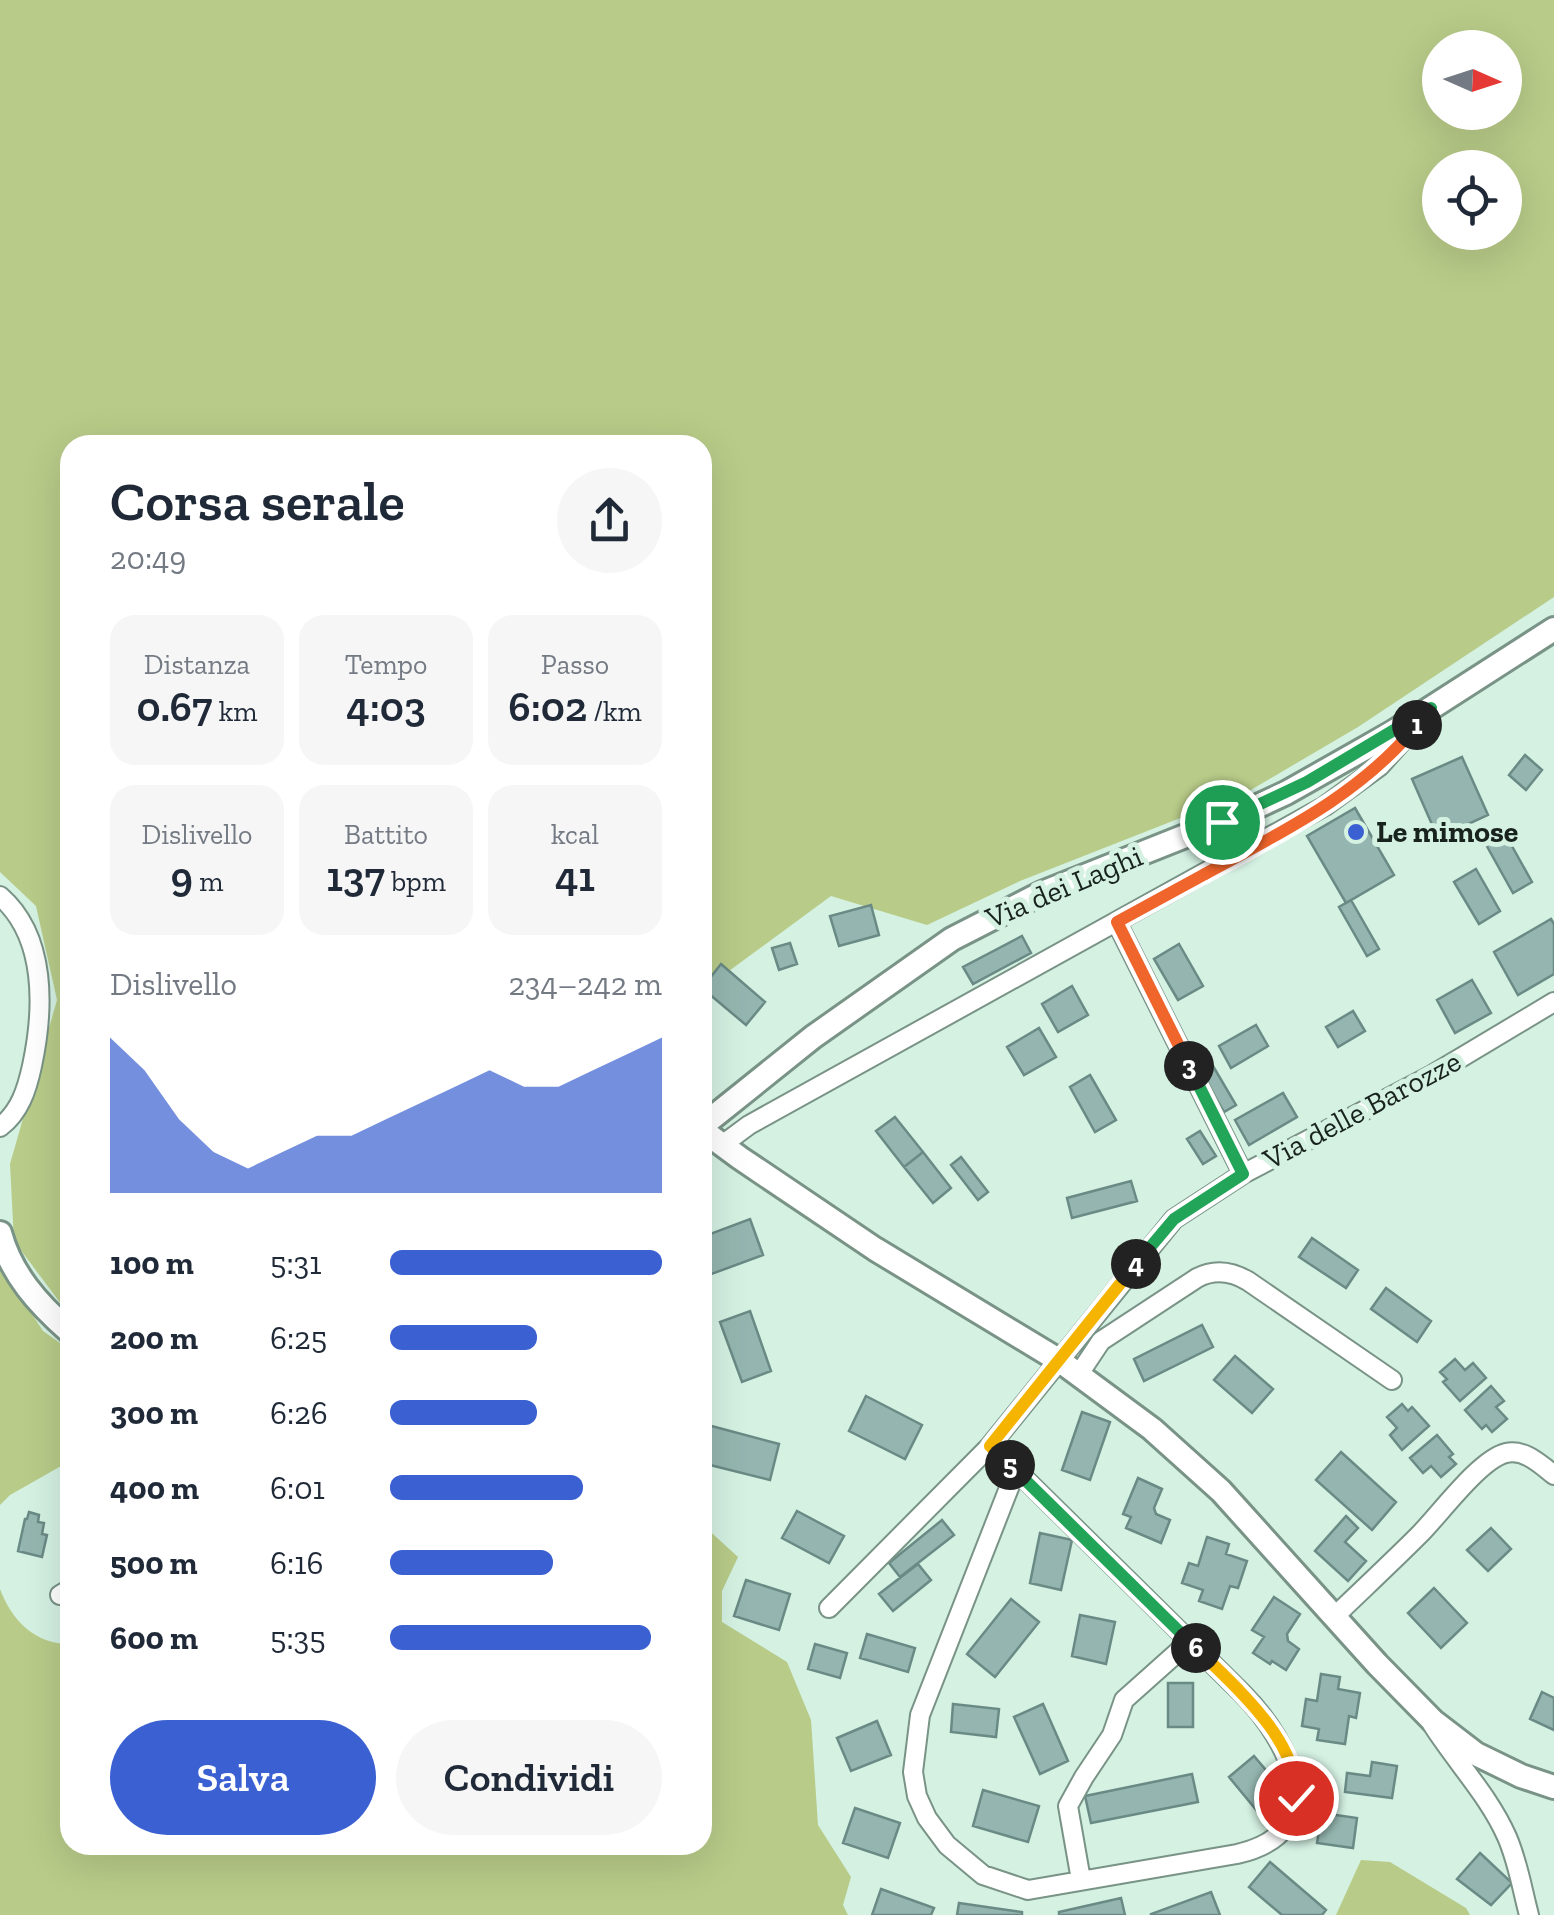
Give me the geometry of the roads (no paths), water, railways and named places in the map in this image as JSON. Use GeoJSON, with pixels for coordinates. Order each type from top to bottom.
{"type":"FeatureCollection","features":[{"type":"Feature","properties":{"kind":"main road","name":"Via dei Laghi"},"geometry":{"type":"LineString","coordinates":[[712,1120],[813,1037],[952,939],[1052,889],[1275,798],[1347,759],[1554,629]]}},
{"type":"Feature","properties":{"kind":"main road"},"geometry":{"type":"LineString","coordinates":[[712,1136],[875,1249],[1069,1368],[1152,1429],[1221,1491],[1426,1715],[1476,1754],[1554,1787]]}},
{"type":"Feature","properties":{"kind":"main road"},"geometry":{"type":"LineString","coordinates":[[0,1232],[8,1258],[22,1281],[60,1322]]}},
{"type":"Feature","properties":{"kind":"street"},"geometry":{"type":"LineString","coordinates":[[722,1145],[749,1124],[1336,799],[1380,766],[1431,708]]}},
{"type":"Feature","properties":{"kind":"street"},"geometry":{"type":"LineString","coordinates":[[0,896],[15,912],[31,946],[40,1000],[38,1038],[28,1084],[12,1118],[0,1127]]}},
{"type":"Feature","properties":{"kind":"street"},"geometry":{"type":"LineString","coordinates":[[1117,922],[1243,1174]]}},
{"type":"Feature","properties":{"kind":"street","name":"Via delle Barozze"},"geometry":{"type":"LineString","coordinates":[[1069,1368],[1174,1219],[1243,1174],[1432,1075],[1554,1002]]}},
{"type":"Feature","properties":{"kind":"street"},"geometry":{"type":"LineString","coordinates":[[829,1608],[1069,1368],[1101,1342],[1207,1273],[1221,1272],[1248,1281],[1392,1380]]}},
{"type":"Feature","properties":{"kind":"street"},"geometry":{"type":"LineString","coordinates":[[990,1446],[1016,1470],[1188,1642],[1242,1693],[1268,1725],[1286,1754],[1295,1780],[1296,1798],[1279,1834],[1262,1846],[1247,1852],[1028,1890],[983,1875],[947,1845],[927,1818],[917,1796],[914,1772],[920,1715],[1016,1470]]}},
{"type":"Feature","properties":{"kind":"street"},"geometry":{"type":"LineString","coordinates":[[1335,1616],[1497,1456],[1525,1454],[1554,1475]]}},
{"type":"Feature","properties":{"kind":"street"},"geometry":{"type":"LineString","coordinates":[[1081,1880],[1068,1806],[1112,1735],[1124,1700],[1188,1642]]}},
{"type":"Feature","properties":{"kind":"street"},"geometry":{"type":"LineString","coordinates":[[1426,1715],[1504,1829],[1529,1915]]}},
{"type":"Feature","properties":{"kind":"place","name":"Le mimose"},"geometry":{"type":"Point","coordinates":[1356,832]}}]}
